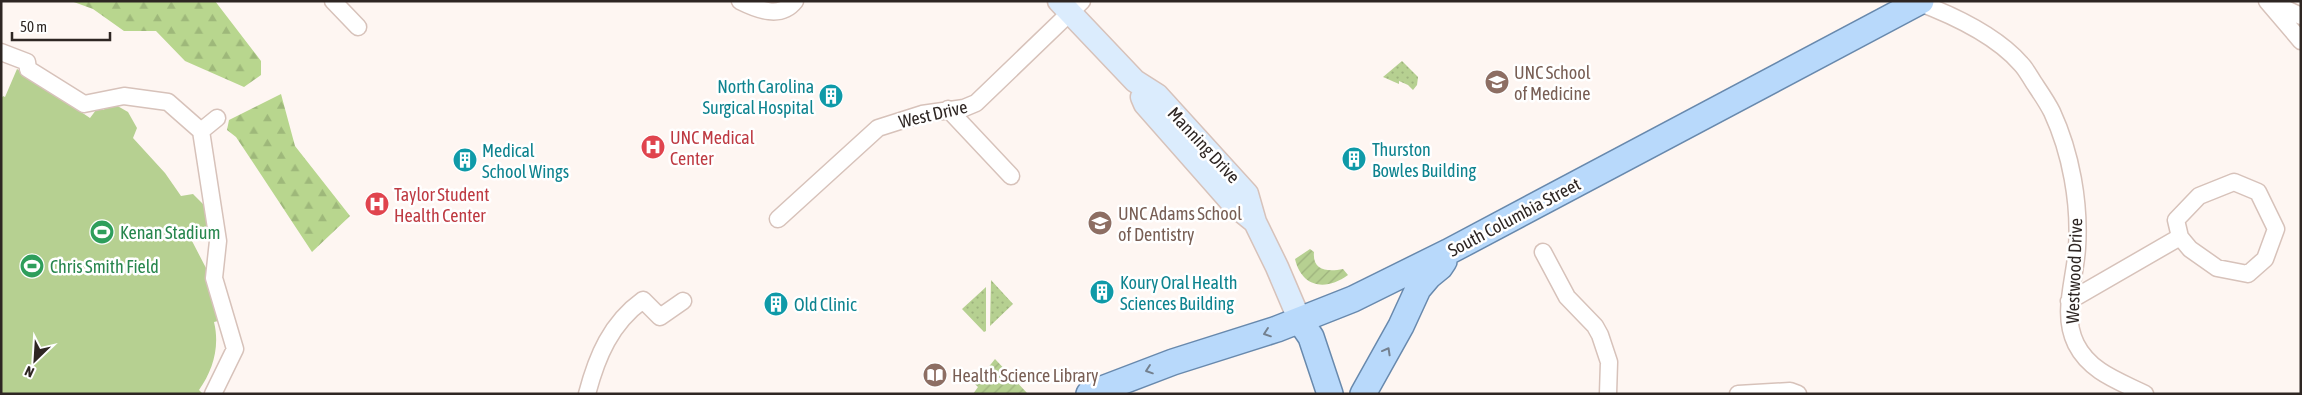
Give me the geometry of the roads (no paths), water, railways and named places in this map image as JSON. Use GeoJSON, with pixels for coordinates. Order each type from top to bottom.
{"type":"FeatureCollection","features":[{"type":"Feature","properties":{"kind":"main road","name":"South Columbia Street"},"geometry":{"type":"LineString","coordinates":[[1089,394],[1173,362],[1300,321],[1353,299],[1448,252],[1918,2]]}},
{"type":"Feature","properties":{"kind":"main road"},"geometry":{"type":"LineString","coordinates":[[1363,394],[1401,326],[1418,289],[1440,267],[1448,252]]}},
{"type":"Feature","properties":{"kind":"main road","name":"Manning Drive"},"geometry":{"type":"LineString","coordinates":[[1300,321],[1311,337],[1330,394]]}},
{"type":"Feature","properties":{"kind":"street"},"geometry":{"type":"LineString","coordinates":[[333,1],[358,27]]}},
{"type":"Feature","properties":{"kind":"street"},"geometry":{"type":"LineString","coordinates":[[740,1],[754,8],[777,12],[788,10],[795,1]]}},
{"type":"Feature","properties":{"kind":"street"},"geometry":{"type":"LineString","coordinates":[[2268,1],[2301,16]]}},
{"type":"Feature","properties":{"kind":"street"},"geometry":{"type":"LineString","coordinates":[[2268,1],[2301,41]]}},
{"type":"Feature","properties":{"kind":"street","name":"Westwood Drive"},"geometry":{"type":"LineString","coordinates":[[1918,2],[1982,31],[2021,64],[2052,111],[2067,153],[2075,195],[2078,237],[2076,272],[2069,301],[2069,325],[2076,345],[2099,372],[2145,394]]}},
{"type":"Feature","properties":{"kind":"street","name":"Manning Drive"},"geometry":{"type":"LineString","coordinates":[[1070,5],[1135,82],[1157,95],[1230,172],[1247,194],[1255,222],[1300,321]]}},
{"type":"Feature","properties":{"kind":"street","name":"West Drive"},"geometry":{"type":"LineString","coordinates":[[778,219],[878,128],[922,114],[964,108],[976,103],[1070,5]]}},
{"type":"Feature","properties":{"kind":"street"},"geometry":{"type":"LineString","coordinates":[[1,52],[27,62],[28,69],[84,104],[124,96],[168,102],[201,131],[218,241],[214,278],[235,349],[213,394]]}},
{"type":"Feature","properties":{"kind":"street"},"geometry":{"type":"LineString","coordinates":[[948,109],[1011,176]]}},
{"type":"Feature","properties":{"kind":"street"},"geometry":{"type":"LineString","coordinates":[[201,131],[217,118]]}},
{"type":"Feature","properties":{"kind":"street"},"geometry":{"type":"LineString","coordinates":[[2234,182],[2258,192],[2276,229],[2265,259],[2248,274],[2217,268],[2190,249],[2180,237],[2176,220],[2199,196],[2234,182]]}},
{"type":"Feature","properties":{"kind":"street"},"geometry":{"type":"LineString","coordinates":[[2069,301],[2180,237]]}},
{"type":"Feature","properties":{"kind":"street"},"geometry":{"type":"LineString","coordinates":[[1543,252],[1567,297],[1595,326],[1600,335],[1609,362],[1608,394]]}},
{"type":"Feature","properties":{"kind":"street"},"geometry":{"type":"LineString","coordinates":[[587,394],[603,345],[614,328],[627,315],[643,300],[660,317],[683,301]]}},
{"type":"Feature","properties":{"kind":"street"},"geometry":{"type":"LineString","coordinates":[[1738,394],[1790,391],[1798,394]]}},
{"type":"Feature","properties":{"kind":"place","name":"UNC School of Medicine"},"geometry":{"type":"Point","coordinates":[1497,82]}},
{"type":"Feature","properties":{"kind":"place","name":"North Carolina Surgical Hospital"},"geometry":{"type":"Point","coordinates":[831,96]}},
{"type":"Feature","properties":{"kind":"place","name":"UNC Medical Center"},"geometry":{"type":"Point","coordinates":[653,147]}},
{"type":"Feature","properties":{"kind":"place","name":"Thurston Bowles Building"},"geometry":{"type":"Point","coordinates":[1354,159]}},
{"type":"Feature","properties":{"kind":"place","name":"Medical School Wings"},"geometry":{"type":"Point","coordinates":[465,160]}},
{"type":"Feature","properties":{"kind":"place","name":"Taylor Student Health Center"},"geometry":{"type":"Point","coordinates":[377,204]}},
{"type":"Feature","properties":{"kind":"place","name":"UNC Adams School of Dentistry"},"geometry":{"type":"Point","coordinates":[1100,223]}},
{"type":"Feature","properties":{"kind":"place","name":"Kenan Stadium"},"geometry":{"type":"Point","coordinates":[102,232]}},
{"type":"Feature","properties":{"kind":"place","name":"Chris Smith Field"},"geometry":{"type":"Point","coordinates":[32,266]}},
{"type":"Feature","properties":{"kind":"place","name":"Koury Oral Health Sciences Building"},"geometry":{"type":"Point","coordinates":[1102,292]}},
{"type":"Feature","properties":{"kind":"place","name":"Old Clinic"},"geometry":{"type":"Point","coordinates":[776,304]}},
{"type":"Feature","properties":{"kind":"place","name":"Health Science Library"},"geometry":{"type":"Point","coordinates":[935,375]}}]}
